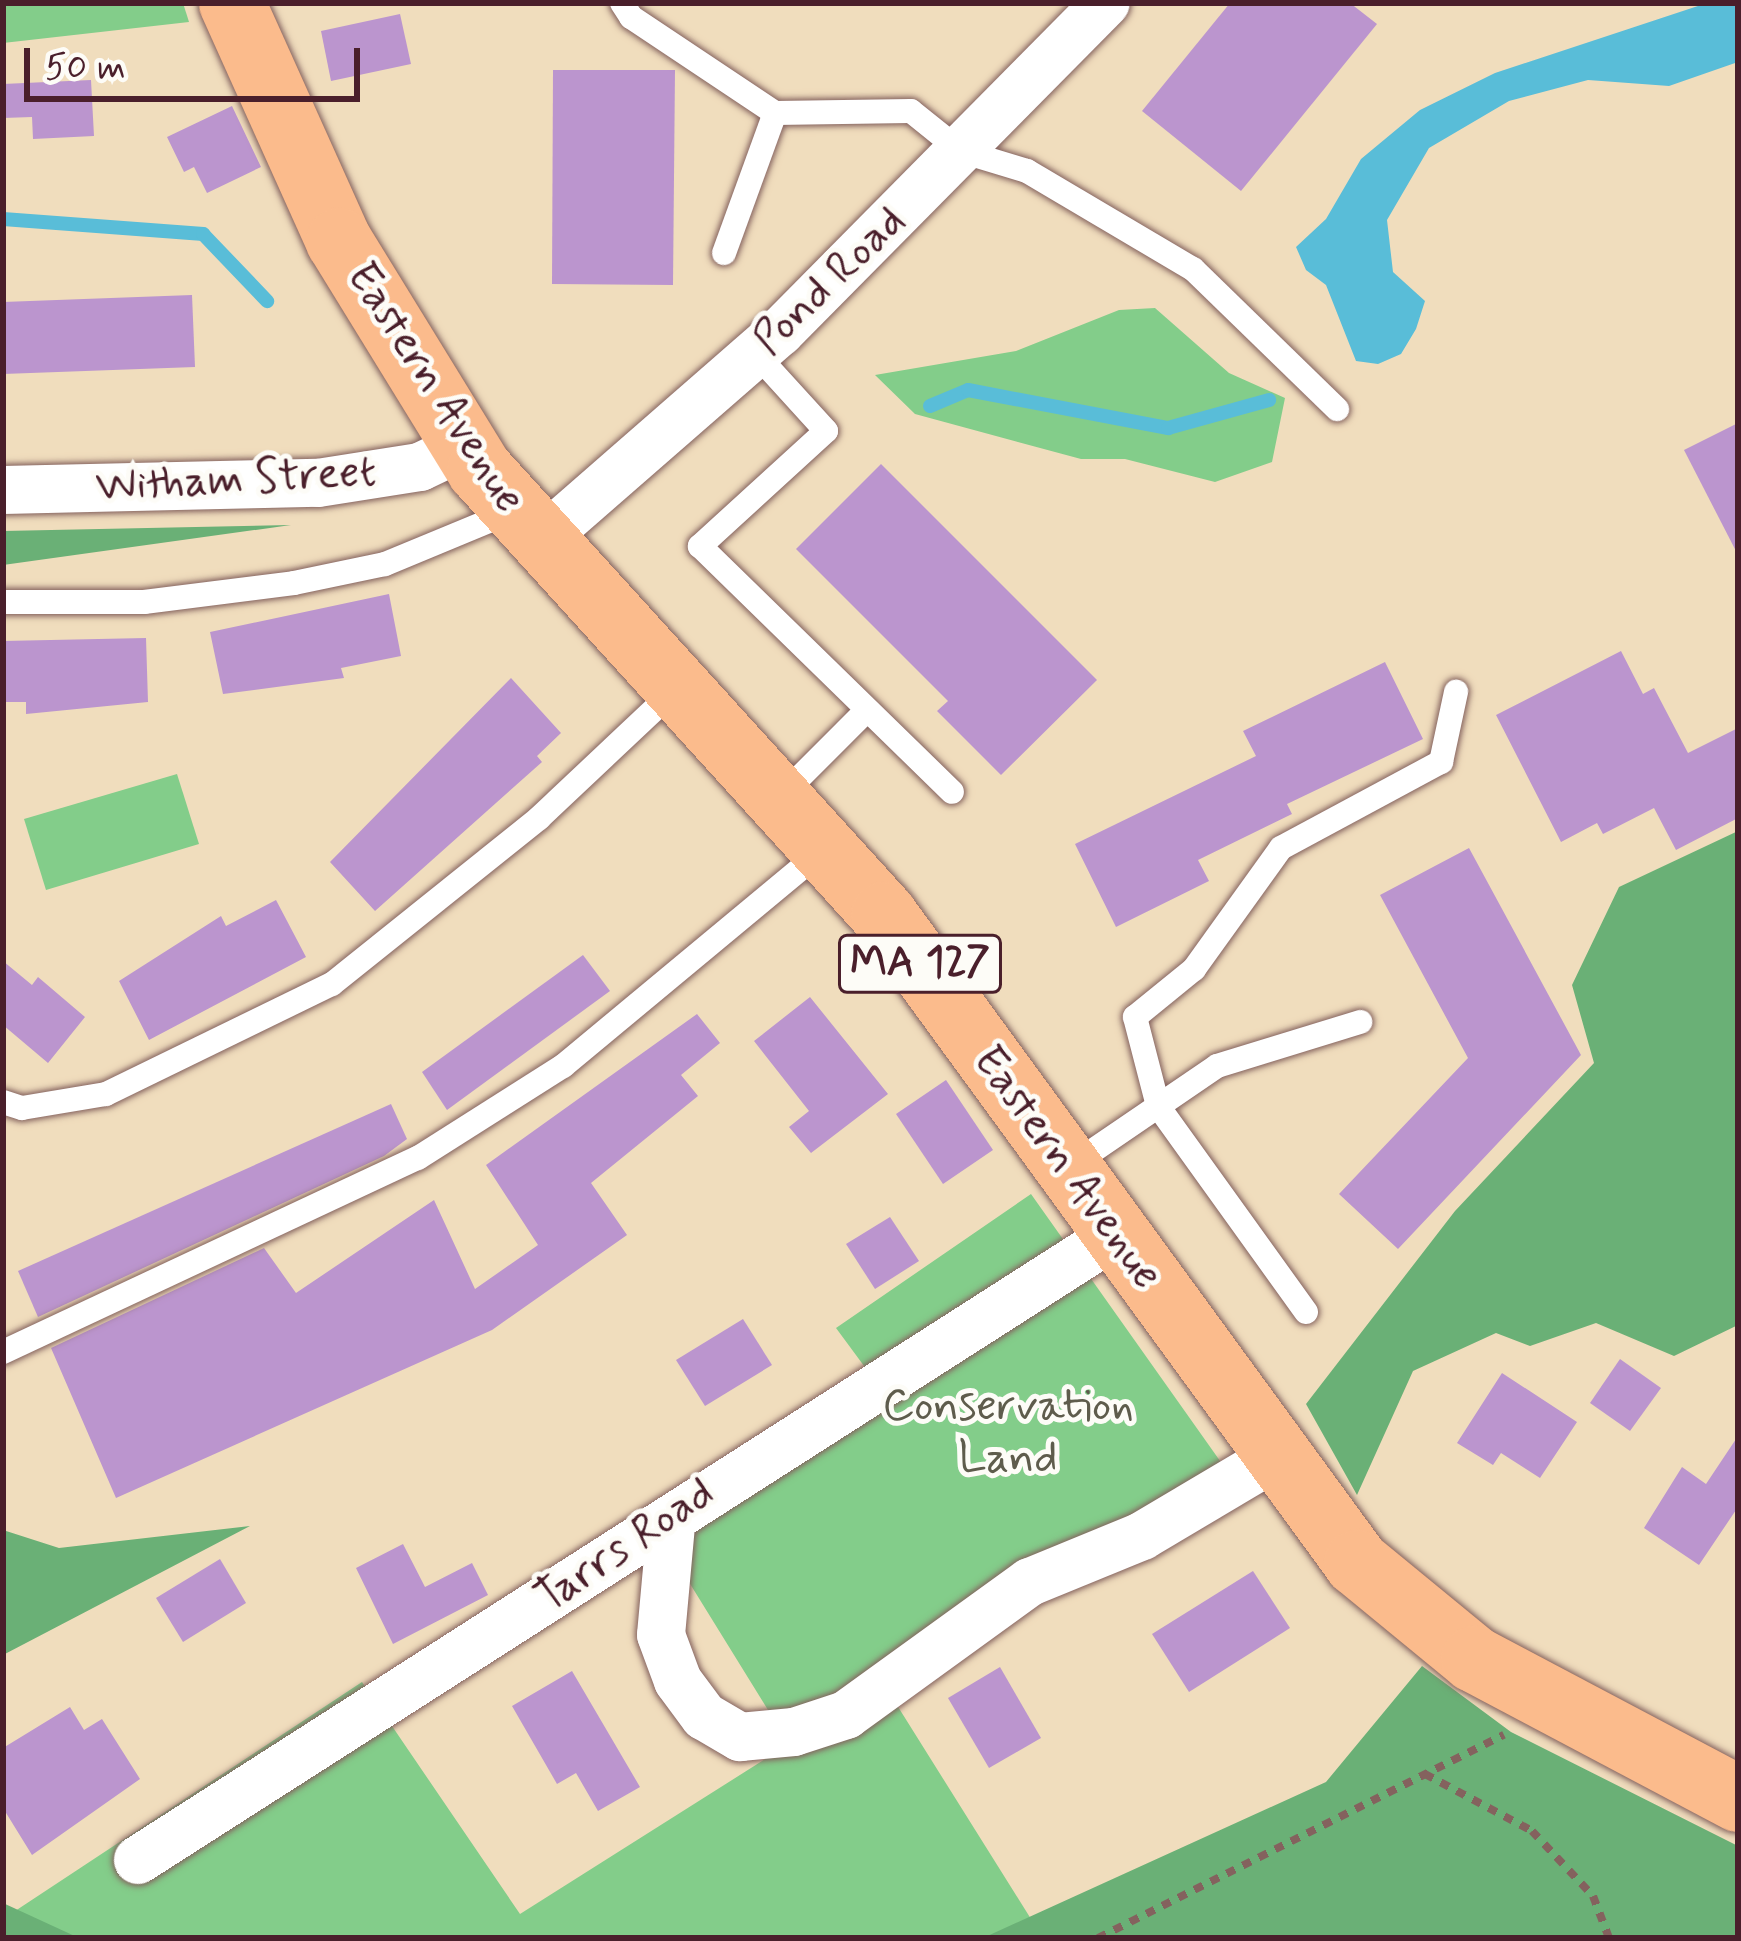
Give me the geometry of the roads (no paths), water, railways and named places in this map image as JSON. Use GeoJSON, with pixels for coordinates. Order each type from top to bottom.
{"type":"FeatureCollection","features":[{"type":"Feature","properties":{"kind":"main road","name":"Eastern Avenue"},"geometry":{"type":"LineString","coordinates":[[232,3],[338,241],[464,446],[525,527],[781,796],[884,915],[1275,1457],[1357,1562],[1405,1609],[1559,1707],[1738,1799]]}},
{"type":"Feature","properties":{"kind":"street","name":"Pond Road"},"geometry":{"type":"LineString","coordinates":[[525,527],[756,354],[1106,3]]}},
{"type":"Feature","properties":{"kind":"street","name":"Witham Street"},"geometry":{"type":"LineString","coordinates":[[3,490],[318,483],[420,467],[464,446]]}},
{"type":"Feature","properties":{"kind":"street","name":"Tarrs Road"},"geometry":{"type":"LineString","coordinates":[[138,1860],[671,1525],[728,1476],[1115,1235]]}},
{"type":"Feature","properties":{"kind":"street"},"geometry":{"type":"LineString","coordinates":[[671,1525],[661,1635],[678,1681],[704,1716],[740,1737],[794,1732],[846,1715],[1030,1582],[1142,1536],[1275,1457]]}},
{"type":"Feature","properties":{"kind":"lane"},"geometry":{"type":"LineString","coordinates":[[622,3],[631,17],[775,113],[911,111],[961,151],[1027,171],[1193,269],[1337,409]]}},
{"type":"Feature","properties":{"kind":"lane"},"geometry":{"type":"LineString","coordinates":[[724,253],[775,113]]}},
{"type":"Feature","properties":{"kind":"lane"},"geometry":{"type":"LineString","coordinates":[[756,354],[826,431],[700,546],[952,792]]}},
{"type":"Feature","properties":{"kind":"lane"},"geometry":{"type":"LineString","coordinates":[[3,602],[144,602],[294,583],[525,527]]}},
{"type":"Feature","properties":{"kind":"lane"},"geometry":{"type":"LineString","coordinates":[[3,1102],[22,1108],[106,1094],[332,984],[539,818],[678,687]]}},
{"type":"Feature","properties":{"kind":"lane"},"geometry":{"type":"LineString","coordinates":[[1306,1312],[1158,1106],[1135,1017],[1194,969],[1281,848],[1441,762],[1456,692]]}},
{"type":"Feature","properties":{"kind":"lane"},"geometry":{"type":"LineString","coordinates":[[781,796],[865,712]]}},
{"type":"Feature","properties":{"kind":"lane"},"geometry":{"type":"LineString","coordinates":[[3,1352],[418,1158],[563,1066],[826,848]]}},
{"type":"Feature","properties":{"kind":"lane"},"geometry":{"type":"LineString","coordinates":[[1067,1169],[1217,1066],[1360,1022]]}},
{"type":"Feature","properties":{"kind":"water"},"geometry":{"type":"Polygon","coordinates":[[[1707,3],[1738,3],[1738,62],[1669,86],[1588,80],[1509,101],[1429,148],[1387,220],[1393,272],[1425,301],[1416,329],[1401,354],[1378,364],[1356,361],[1326,285],[1306,270],[1296,247],[1326,219],[1361,159],[1420,110],[1495,73],[1707,3]]]}},
{"type":"Feature","properties":{"kind":"waterway"},"geometry":{"type":"LineString","coordinates":[[3,219],[203,234],[267,301]]}},
{"type":"Feature","properties":{"kind":"waterway"},"geometry":{"type":"LineString","coordinates":[[930,406],[968,390],[1168,428],[1269,400]]}},
{"type":"Feature","properties":{"kind":"park label","name":"Conservation Land"},"geometry":{"type":"Point","coordinates":[1008,1433]}}]}
